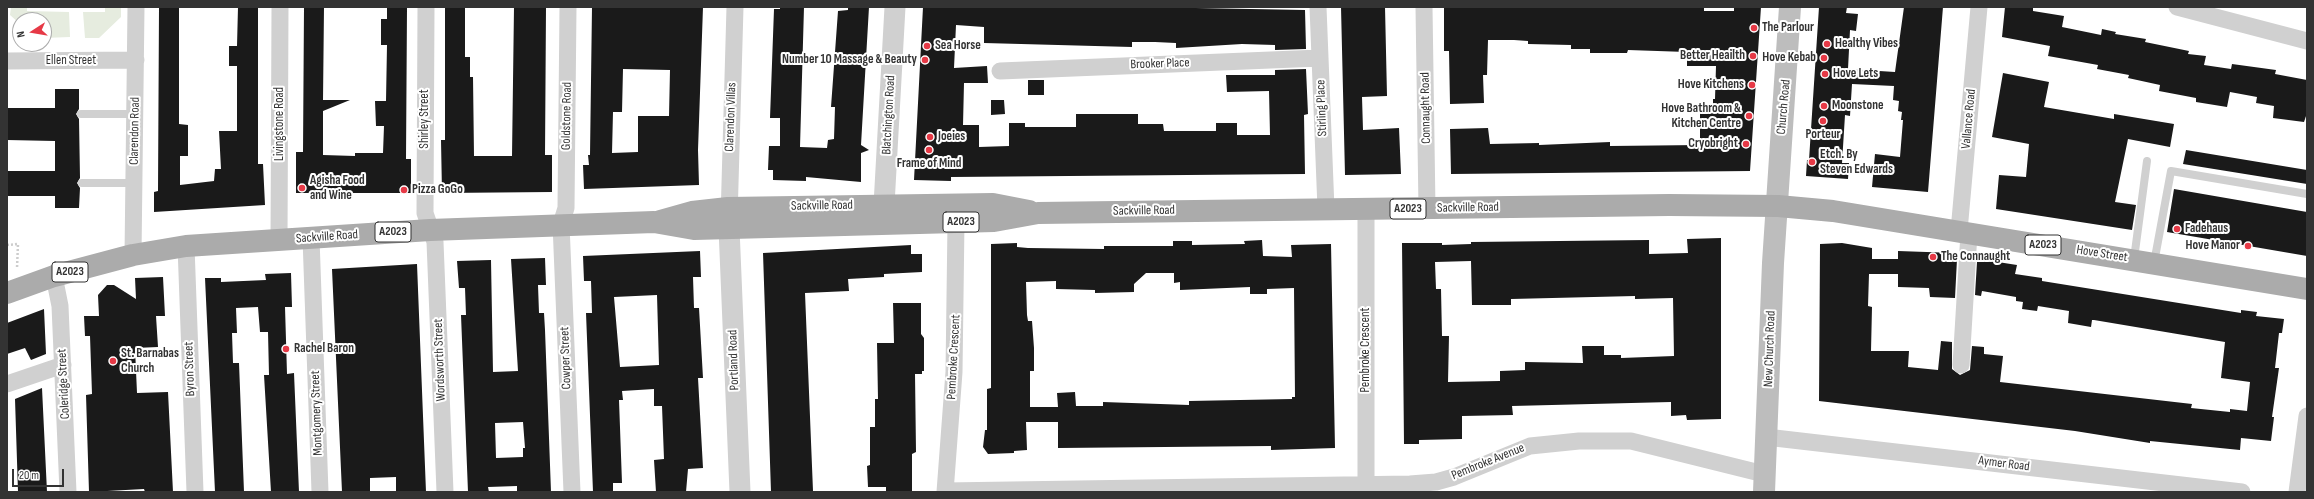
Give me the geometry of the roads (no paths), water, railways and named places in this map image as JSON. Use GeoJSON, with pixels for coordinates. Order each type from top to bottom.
{"type":"FeatureCollection","features":[{"type":"Feature","properties":{"kind":"main road","name":"Church Road"},"geometry":{"type":"LineString","coordinates":[[1778,206],[1790,7]]}},
{"type":"Feature","properties":{"kind":"main road","name":"Sackville Road"},"geometry":{"type":"LineString","coordinates":[[7,293],[54,276],[133,255],[186,246],[430,230],[561,224],[654,222],[692,212],[728,218],[883,214],[993,204],[1038,213]]}},
{"type":"Feature","properties":{"kind":"main road","name":"Sackville Road"},"geometry":{"type":"LineString","coordinates":[[883,214],[956,222],[994,221],[1038,213],[1669,205],[1778,206]]}},
{"type":"Feature","properties":{"kind":"main road","name":"Hove Street"},"geometry":{"type":"LineString","coordinates":[[1778,206],[1834,211],[2307,289]]}},
{"type":"Feature","properties":{"kind":"main road","name":"New Church Road"},"geometry":{"type":"LineString","coordinates":[[1764,483],[1773,264],[1778,206]]}},
{"type":"Feature","properties":{"kind":"street","name":"Clarendon Road"},"geometry":{"type":"LineString","coordinates":[[133,255],[136,7]]}},
{"type":"Feature","properties":{"kind":"street","name":"Livingstone Road"},"geometry":{"type":"LineString","coordinates":[[280,7],[280,241]]}},
{"type":"Feature","properties":{"kind":"street","name":"Shirley Street"},"geometry":{"type":"LineString","coordinates":[[426,7],[425,213],[430,230]]}},
{"type":"Feature","properties":{"kind":"street","name":"Goldstone Road"},"geometry":{"type":"LineString","coordinates":[[561,224],[566,208],[568,7]]}},
{"type":"Feature","properties":{"kind":"street","name":"Clarendon Villas"},"geometry":{"type":"LineString","coordinates":[[728,218],[735,7]]}},
{"type":"Feature","properties":{"kind":"street","name":"Blatchington Road"},"geometry":{"type":"LineString","coordinates":[[883,214],[895,7]]}},
{"type":"Feature","properties":{"kind":"street","name":"Stirling Place"},"geometry":{"type":"LineString","coordinates":[[1318,7],[1326,209]]}},
{"type":"Feature","properties":{"kind":"street","name":"Connaught Road"},"geometry":{"type":"LineString","coordinates":[[1424,7],[1427,209]]}},
{"type":"Feature","properties":{"kind":"street","name":"Vallance Road"},"geometry":{"type":"LineString","coordinates":[[1961,365],[1964,232],[1978,7]]}},
{"type":"Feature","properties":{"kind":"street"},"geometry":{"type":"LineString","coordinates":[[2177,7],[2307,41]]}},
{"type":"Feature","properties":{"kind":"street","name":"Brooker Place"},"geometry":{"type":"LineString","coordinates":[[1000,71],[1320,58]]}},
{"type":"Feature","properties":{"kind":"street","name":"Ellen Street"},"geometry":{"type":"LineString","coordinates":[[7,61],[136,60]]}},
{"type":"Feature","properties":{"kind":"street","name":"Pembroke Crescent"},"geometry":{"type":"LineString","coordinates":[[1366,208],[1366,488]]}},
{"type":"Feature","properties":{"kind":"street","name":"Portland Road"},"geometry":{"type":"LineString","coordinates":[[728,218],[740,492]]}},
{"type":"Feature","properties":{"kind":"street","name":"Pembroke Crescent"},"geometry":{"type":"LineString","coordinates":[[945,491],[954,372],[956,222]]}},
{"type":"Feature","properties":{"kind":"street","name":"Cowper Street"},"geometry":{"type":"LineString","coordinates":[[561,224],[572,492]]}},
{"type":"Feature","properties":{"kind":"street","name":"Wordsworth Street"},"geometry":{"type":"LineString","coordinates":[[430,230],[435,242],[445,492]]}},
{"type":"Feature","properties":{"kind":"street","name":"Montgomery Street"},"geometry":{"type":"LineString","coordinates":[[311,238],[320,492]]}},
{"type":"Feature","properties":{"kind":"street","name":"Byron Street"},"geometry":{"type":"LineString","coordinates":[[186,246],[195,492]]}},
{"type":"Feature","properties":{"kind":"street","name":"Coleridge Street"},"geometry":{"type":"LineString","coordinates":[[54,276],[60,306],[68,492]]}},
{"type":"Feature","properties":{"kind":"street"},"geometry":{"type":"LineString","coordinates":[[7,384],[63,365]]}},
{"type":"Feature","properties":{"kind":"street"},"geometry":{"type":"LineString","coordinates":[[2297,492],[2307,416]]}},
{"type":"Feature","properties":{"kind":"street","name":"Aymer Road"},"geometry":{"type":"LineString","coordinates":[[1766,437],[2242,492]]}},
{"type":"Feature","properties":{"kind":"street","name":"Pembroke Avenue"},"geometry":{"type":"LineString","coordinates":[[945,491],[1366,488],[1436,482],[1454,477],[1530,446],[1579,441],[1631,441],[1764,483]]}},
{"type":"Feature","properties":{"kind":"lane"},"geometry":{"type":"LineString","coordinates":[[81,114],[135,114]]}},
{"type":"Feature","properties":{"kind":"lane"},"geometry":{"type":"LineString","coordinates":[[2144,261],[2147,161]]}},
{"type":"Feature","properties":{"kind":"lane"},"geometry":{"type":"LineString","coordinates":[[2144,261],[2171,171],[2307,194]]}},
{"type":"Feature","properties":{"kind":"lane"},"geometry":{"type":"LineString","coordinates":[[82,183],[134,183]]}},
{"type":"Feature","properties":{"kind":"place","name":"The Parlour"},"geometry":{"type":"Point","coordinates":[1754,28]}},
{"type":"Feature","properties":{"kind":"place","name":"Healthy Vibes"},"geometry":{"type":"Point","coordinates":[1827,44]}},
{"type":"Feature","properties":{"kind":"place","name":"Sea Horse"},"geometry":{"type":"Point","coordinates":[927,46]}},
{"type":"Feature","properties":{"kind":"place","name":"Better Heailth"},"geometry":{"type":"Point","coordinates":[1753,56]}},
{"type":"Feature","properties":{"kind":"place","name":"Hove Kebab"},"geometry":{"type":"Point","coordinates":[1824,58]}},
{"type":"Feature","properties":{"kind":"place","name":"Number 10 Massage & Beauty"},"geometry":{"type":"Point","coordinates":[925,60]}},
{"type":"Feature","properties":{"kind":"place","name":"Hove Lets"},"geometry":{"type":"Point","coordinates":[1825,74]}},
{"type":"Feature","properties":{"kind":"place","name":"Hove Kitchens"},"geometry":{"type":"Point","coordinates":[1752,85]}},
{"type":"Feature","properties":{"kind":"place","name":"Moonstone"},"geometry":{"type":"Point","coordinates":[1824,106]}},
{"type":"Feature","properties":{"kind":"place","name":"Hove Bathroom & Kitchen Centre"},"geometry":{"type":"Point","coordinates":[1749,116]}},
{"type":"Feature","properties":{"kind":"place","name":"Porteur"},"geometry":{"type":"Point","coordinates":[1823,121]}},
{"type":"Feature","properties":{"kind":"place","name":"Joeies"},"geometry":{"type":"Point","coordinates":[930,137]}},
{"type":"Feature","properties":{"kind":"place","name":"Cryobright"},"geometry":{"type":"Point","coordinates":[1746,144]}},
{"type":"Feature","properties":{"kind":"place","name":"Frame of Mind"},"geometry":{"type":"Point","coordinates":[929,150]}},
{"type":"Feature","properties":{"kind":"place","name":"Etch. By Steven Edwards"},"geometry":{"type":"Point","coordinates":[1812,162]}},
{"type":"Feature","properties":{"kind":"place","name":"Agisha Food and Wine"},"geometry":{"type":"Point","coordinates":[302,188]}},
{"type":"Feature","properties":{"kind":"place","name":"Pizza GoGo"},"geometry":{"type":"Point","coordinates":[404,190]}},
{"type":"Feature","properties":{"kind":"place","name":"Fadehaus"},"geometry":{"type":"Point","coordinates":[2177,229]}},
{"type":"Feature","properties":{"kind":"place","name":"Hove Manor"},"geometry":{"type":"Point","coordinates":[2248,246]}},
{"type":"Feature","properties":{"kind":"place","name":"The Connaught"},"geometry":{"type":"Point","coordinates":[1933,257]}},
{"type":"Feature","properties":{"kind":"place","name":"Rachel Baron"},"geometry":{"type":"Point","coordinates":[286,349]}},
{"type":"Feature","properties":{"kind":"place","name":"St. Barnabas Church"},"geometry":{"type":"Point","coordinates":[113,361]}}]}
